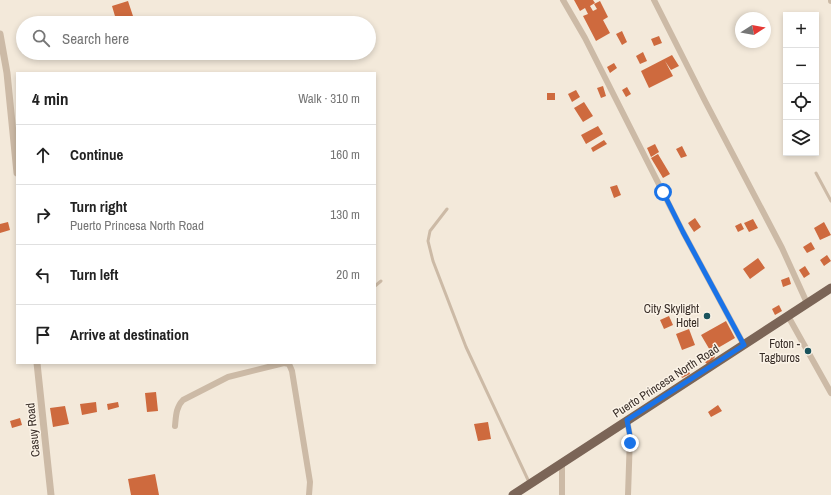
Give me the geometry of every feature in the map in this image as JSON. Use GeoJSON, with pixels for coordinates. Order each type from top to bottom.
{"type":"FeatureCollection","features":[{"type":"Feature","properties":{"kind":"main road","name":"Puerto Princesa North Road"},"geometry":{"type":"LineString","coordinates":[[513,495],[831,288]]}},
{"type":"Feature","properties":{"kind":"street"},"geometry":{"type":"LineString","coordinates":[[563,0],[585,38],[683,232],[744,345]]}},
{"type":"Feature","properties":{"kind":"street"},"geometry":{"type":"LineString","coordinates":[[654,0],[782,248],[807,304]]}},
{"type":"Feature","properties":{"kind":"street"},"geometry":{"type":"LineString","coordinates":[[0,34],[16,165]]}},
{"type":"Feature","properties":{"kind":"street"},"geometry":{"type":"LineString","coordinates":[[788,316],[831,394]]}},
{"type":"Feature","properties":{"kind":"street","name":"Casuy Road"},"geometry":{"type":"LineString","coordinates":[[37,364],[51,495]]}},
{"type":"Feature","properties":{"kind":"street"},"geometry":{"type":"LineString","coordinates":[[175,426],[177,409],[183,400],[236,374],[280,364]]}},
{"type":"Feature","properties":{"kind":"street"},"geometry":{"type":"LineString","coordinates":[[289,364],[292,370],[310,482],[309,495]]}},
{"type":"Feature","properties":{"kind":"street"},"geometry":{"type":"LineString","coordinates":[[627,420],[630,436],[628,495]]}},
{"type":"Feature","properties":{"kind":"street"},"geometry":{"type":"LineString","coordinates":[[562,463],[562,495]]}},
{"type":"Feature","properties":{"kind":"lane"},"geometry":{"type":"LineString","coordinates":[[816,173],[831,201]]}},
{"type":"Feature","properties":{"kind":"lane"},"geometry":{"type":"LineString","coordinates":[[447,209],[430,230],[428,242],[433,261],[466,347],[530,484]]}},
{"type":"Feature","properties":{"kind":"lane"},"geometry":{"type":"LineString","coordinates":[[376,285],[381,281]]}},
{"type":"Feature","properties":{"kind":"building"},"geometry":{"type":"Polygon","coordinates":[[[574,0],[593,0],[595,3],[590,6],[593,11],[597,9],[594,4],[600,1],[608,17],[603,20],[610,33],[596,41],[583,16],[588,14],[585,8],[580,11],[574,0]]]}},
{"type":"Feature","properties":{"kind":"building"},"geometry":{"type":"Polygon","coordinates":[[[128,1],[133,16],[115,16],[112,6],[128,1]]]}},
{"type":"Feature","properties":{"kind":"building"},"geometry":{"type":"Polygon","coordinates":[[[622,31],[627,42],[622,45],[616,34],[622,31]]]}},
{"type":"Feature","properties":{"kind":"building"},"geometry":{"type":"Polygon","coordinates":[[[659,36],[662,43],[654,46],[651,39],[659,36]]]}},
{"type":"Feature","properties":{"kind":"building"},"geometry":{"type":"Polygon","coordinates":[[[643,52],[647,61],[640,64],[636,56],[643,52]]]}},
{"type":"Feature","properties":{"kind":"building"},"geometry":{"type":"Polygon","coordinates":[[[672,55],[679,66],[671,70],[665,61],[673,76],[649,88],[641,71],[672,55]]]}},
{"type":"Feature","properties":{"kind":"building"},"geometry":{"type":"Polygon","coordinates":[[[614,63],[617,68],[610,73],[607,67],[614,63]]]}},
{"type":"Feature","properties":{"kind":"building"},"geometry":{"type":"Polygon","coordinates":[[[603,86],[606,96],[601,98],[597,88],[603,86]]]}},
{"type":"Feature","properties":{"kind":"building"},"geometry":{"type":"Polygon","coordinates":[[[627,87],[631,94],[626,97],[622,90],[627,87]]]}},
{"type":"Feature","properties":{"kind":"building"},"geometry":{"type":"Polygon","coordinates":[[[576,90],[580,97],[572,102],[568,94],[576,90]]]}},
{"type":"Feature","properties":{"kind":"building"},"geometry":{"type":"Polygon","coordinates":[[[547,93],[555,93],[555,100],[547,100],[547,93]]]}},
{"type":"Feature","properties":{"kind":"building"},"geometry":{"type":"Polygon","coordinates":[[[584,102],[593,116],[583,122],[574,108],[584,102]]]}},
{"type":"Feature","properties":{"kind":"building"},"geometry":{"type":"Polygon","coordinates":[[[598,126],[603,134],[586,144],[581,135],[598,126]]]}},
{"type":"Feature","properties":{"kind":"building"},"geometry":{"type":"Polygon","coordinates":[[[604,140],[607,144],[593,152],[591,148],[604,140]]]}},
{"type":"Feature","properties":{"kind":"building"},"geometry":{"type":"Polygon","coordinates":[[[655,144],[659,152],[651,157],[647,148],[655,144]]]}},
{"type":"Feature","properties":{"kind":"building"},"geometry":{"type":"Polygon","coordinates":[[[682,146],[687,156],[681,158],[676,149],[682,146]]]}},
{"type":"Feature","properties":{"kind":"building"},"geometry":{"type":"Polygon","coordinates":[[[658,154],[670,174],[663,178],[651,158],[658,154]]]}},
{"type":"Feature","properties":{"kind":"building"},"geometry":{"type":"Polygon","coordinates":[[[617,185],[621,195],[614,198],[610,187],[617,185]]]}},
{"type":"Feature","properties":{"kind":"building"},"geometry":{"type":"Polygon","coordinates":[[[695,218],[701,227],[694,232],[688,223],[695,218]]]}},
{"type":"Feature","properties":{"kind":"building"},"geometry":{"type":"Polygon","coordinates":[[[753,219],[758,228],[749,232],[744,223],[753,219]]]}},
{"type":"Feature","properties":{"kind":"building"},"geometry":{"type":"Polygon","coordinates":[[[8,222],[10,230],[0,233],[0,224],[8,222]]]}},
{"type":"Feature","properties":{"kind":"building"},"geometry":{"type":"Polygon","coordinates":[[[824,222],[831,235],[820,240],[814,228],[824,222]]]}},
{"type":"Feature","properties":{"kind":"building"},"geometry":{"type":"Polygon","coordinates":[[[741,223],[744,229],[738,232],[735,226],[741,223]]]}},
{"type":"Feature","properties":{"kind":"building"},"geometry":{"type":"Polygon","coordinates":[[[811,242],[815,249],[807,253],[803,247],[811,242]]]}},
{"type":"Feature","properties":{"kind":"building"},"geometry":{"type":"Polygon","coordinates":[[[827,255],[831,261],[824,266],[820,260],[827,255]]]}},
{"type":"Feature","properties":{"kind":"building"},"geometry":{"type":"Polygon","coordinates":[[[758,258],[765,268],[750,279],[743,269],[758,258]]]}},
{"type":"Feature","properties":{"kind":"building"},"geometry":{"type":"Polygon","coordinates":[[[805,266],[810,274],[804,278],[799,270],[805,266]]]}},
{"type":"Feature","properties":{"kind":"building"},"geometry":{"type":"Polygon","coordinates":[[[789,277],[791,284],[783,287],[781,280],[789,277]]]}},
{"type":"Feature","properties":{"kind":"building"},"geometry":{"type":"Polygon","coordinates":[[[779,305],[782,311],[775,315],[772,309],[779,305]]]}},
{"type":"Feature","properties":{"kind":"building"},"geometry":{"type":"Polygon","coordinates":[[[669,316],[673,325],[664,329],[660,320],[669,316]]]}},
{"type":"Feature","properties":{"kind":"building"},"geometry":{"type":"Polygon","coordinates":[[[726,321],[735,338],[711,352],[701,335],[726,321]]]}},
{"type":"Feature","properties":{"kind":"building"},"geometry":{"type":"Polygon","coordinates":[[[689,329],[695,345],[682,350],[676,334],[689,329]]]}},
{"type":"Feature","properties":{"kind":"building"},"geometry":{"type":"Polygon","coordinates":[[[711,352],[715,357],[708,365],[703,360],[711,352]]]}},
{"type":"Feature","properties":{"kind":"building"},"geometry":{"type":"Polygon","coordinates":[[[687,367],[690,374],[682,378],[679,370],[687,367]]]}},
{"type":"Feature","properties":{"kind":"building"},"geometry":{"type":"Polygon","coordinates":[[[156,392],[158,411],[147,412],[145,393],[156,392]]]}},
{"type":"Feature","properties":{"kind":"building"},"geometry":{"type":"Polygon","coordinates":[[[96,402],[97,412],[82,415],[80,404],[96,402]]]}},
{"type":"Feature","properties":{"kind":"building"},"geometry":{"type":"Polygon","coordinates":[[[118,402],[119,407],[108,410],[107,404],[118,402]]]}},
{"type":"Feature","properties":{"kind":"building"},"geometry":{"type":"Polygon","coordinates":[[[718,405],[722,411],[711,417],[708,412],[718,405]]]}},
{"type":"Feature","properties":{"kind":"building"},"geometry":{"type":"Polygon","coordinates":[[[65,406],[69,424],[53,427],[50,408],[65,406]]]}},
{"type":"Feature","properties":{"kind":"building"},"geometry":{"type":"Polygon","coordinates":[[[20,418],[22,425],[12,428],[10,421],[20,418]]]}},
{"type":"Feature","properties":{"kind":"building"},"geometry":{"type":"Polygon","coordinates":[[[488,422],[491,439],[478,441],[474,424],[488,422]]]}},
{"type":"Feature","properties":{"kind":"building"},"geometry":{"type":"Polygon","coordinates":[[[155,474],[159,495],[131,495],[128,479],[155,474]]]}},
{"type":"Feature","properties":{"kind":"place","name":"City Skylight Hotel"},"geometry":{"type":"Point","coordinates":[707,316]}},
{"type":"Feature","properties":{"kind":"place","name":"Foton - Tagburos"},"geometry":{"type":"Point","coordinates":[808,351]}},
{"type":"Feature","properties":{"kind":"route"},"geometry":{"type":"LineString","coordinates":[[630,443],[627,420],[744,345],[663,192]]}}]}
